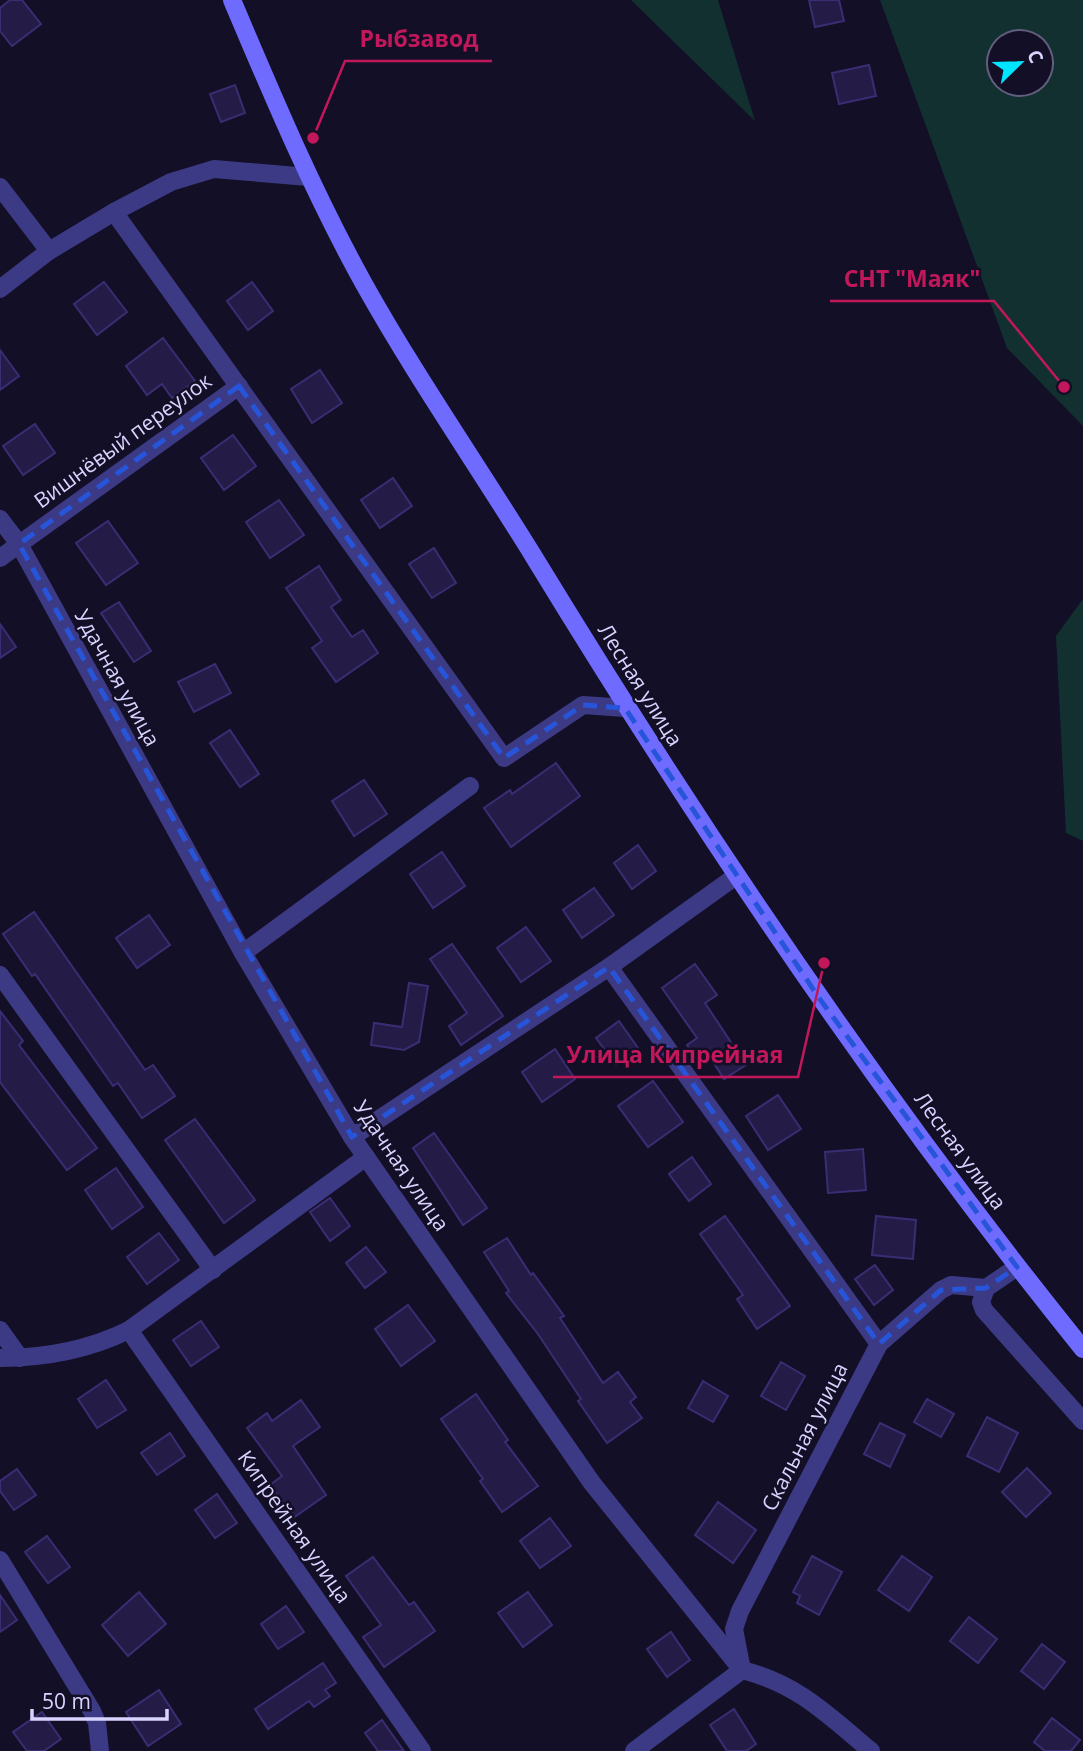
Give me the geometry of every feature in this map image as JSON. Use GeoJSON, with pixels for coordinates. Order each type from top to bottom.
{"type":"FeatureCollection","features":[{"type":"Feature","properties":{"kind":"main road","name":"Лесная улица"},"geometry":{"type":"LineString","coordinates":[[232,0],[308,177],[364,284],[625,708],[819,998],[1017,1267],[1083,1349]]}},
{"type":"Feature","properties":{"kind":"street"},"geometry":{"type":"LineString","coordinates":[[0,289],[48,251],[171,182],[214,169],[308,177]]}},
{"type":"Feature","properties":{"kind":"street"},"geometry":{"type":"LineString","coordinates":[[0,187],[48,251]]}},
{"type":"Feature","properties":{"kind":"street"},"geometry":{"type":"LineString","coordinates":[[114,212],[504,758],[583,705],[625,708]]}},
{"type":"Feature","properties":{"kind":"street","name":"Вишнёвый переулок"},"geometry":{"type":"LineString","coordinates":[[0,558],[239,386]]}},
{"type":"Feature","properties":{"kind":"street","name":"Удачная улица"},"geometry":{"type":"LineString","coordinates":[[0,519],[19,544],[243,953],[352,1137],[592,1483],[742,1670]]}},
{"type":"Feature","properties":{"kind":"street"},"geometry":{"type":"LineString","coordinates":[[243,953],[470,786]]}},
{"type":"Feature","properties":{"kind":"street"},"geometry":{"type":"LineString","coordinates":[[352,1137],[608,967],[736,876]]}},
{"type":"Feature","properties":{"kind":"street"},"geometry":{"type":"LineString","coordinates":[[608,967],[879,1344]]}},
{"type":"Feature","properties":{"kind":"street"},"geometry":{"type":"LineString","coordinates":[[0,975],[213,1270]]}},
{"type":"Feature","properties":{"kind":"street"},"geometry":{"type":"LineString","coordinates":[[0,1358],[58,1354],[108,1340],[128,1330],[366,1157]]}},
{"type":"Feature","properties":{"kind":"street"},"geometry":{"type":"LineString","coordinates":[[1017,1267],[986,1288],[981,1303],[984,1310],[1083,1421]]}},
{"type":"Feature","properties":{"kind":"street","name":"Скальная улица"},"geometry":{"type":"LineString","coordinates":[[742,1670],[734,1629],[740,1611],[879,1344],[941,1290],[951,1285],[986,1288]]}},
{"type":"Feature","properties":{"kind":"street"},"geometry":{"type":"LineString","coordinates":[[0,1330],[20,1358]]}},
{"type":"Feature","properties":{"kind":"street","name":"Кипрейная улица"},"geometry":{"type":"LineString","coordinates":[[128,1330],[422,1751]]}},
{"type":"Feature","properties":{"kind":"street"},"geometry":{"type":"LineString","coordinates":[[0,1560],[92,1710],[97,1723],[100,1751]]}},
{"type":"Feature","properties":{"kind":"street"},"geometry":{"type":"LineString","coordinates":[[634,1751],[742,1670],[766,1676],[805,1697],[871,1751]]}},
{"type":"Feature","properties":{"kind":"highlighted area"},"geometry":{"type":"Polygon","coordinates":[[[239,386],[504,758],[583,705],[625,708],[819,998],[1017,1267],[986,1288],[941,1290],[879,1344],[609,967],[352,1137],[19,544],[239,386]]]}},
{"type":"Feature","properties":{"kind":"green space"},"geometry":{"type":"Polygon","coordinates":[[[631,0],[718,0],[755,121],[631,0]]]}},
{"type":"Feature","properties":{"kind":"green space"},"geometry":{"type":"Polygon","coordinates":[[[880,0],[1083,0],[1083,426],[1007,348],[880,0]]]}},
{"type":"Feature","properties":{"kind":"green space"},"geometry":{"type":"Polygon","coordinates":[[[1083,599],[1083,841],[1066,833],[1056,636],[1083,599]]]}},
{"type":"Feature","properties":{"kind":"building"},"geometry":{"type":"Polygon","coordinates":[[[10,0],[22,0],[41,24],[12,46],[0,31],[0,8],[10,0]]]}},
{"type":"Feature","properties":{"kind":"building"},"geometry":{"type":"Polygon","coordinates":[[[809,0],[839,0],[844,21],[815,27],[809,0]]]}},
{"type":"Feature","properties":{"kind":"building"},"geometry":{"type":"Polygon","coordinates":[[[869,65],[876,96],[839,104],[832,73],[869,65]]]}},
{"type":"Feature","properties":{"kind":"building"},"geometry":{"type":"Polygon","coordinates":[[[235,85],[245,113],[221,122],[210,94],[235,85]]]}},
{"type":"Feature","properties":{"kind":"building"},"geometry":{"type":"Polygon","coordinates":[[[104,282],[127,312],[97,335],[74,304],[104,282]]]}},
{"type":"Feature","properties":{"kind":"building"},"geometry":{"type":"Polygon","coordinates":[[[252,282],[273,311],[248,330],[227,301],[252,282]]]}},
{"type":"Feature","properties":{"kind":"building"},"geometry":{"type":"Polygon","coordinates":[[[163,338],[195,381],[172,398],[162,384],[147,395],[126,366],[163,338]]]}},
{"type":"Feature","properties":{"kind":"building"},"geometry":{"type":"Polygon","coordinates":[[[0,350],[19,376],[0,390],[0,350]]]}},
{"type":"Feature","properties":{"kind":"building"},"geometry":{"type":"Polygon","coordinates":[[[320,370],[342,403],[312,423],[291,389],[320,370]]]}},
{"type":"Feature","properties":{"kind":"building"},"geometry":{"type":"Polygon","coordinates":[[[35,424],[55,453],[23,475],[3,446],[35,424]]]}},
{"type":"Feature","properties":{"kind":"building"},"geometry":{"type":"Polygon","coordinates":[[[233,435],[256,466],[224,490],[201,458],[233,435]]]}},
{"type":"Feature","properties":{"kind":"building"},"geometry":{"type":"Polygon","coordinates":[[[393,478],[412,506],[380,528],[361,500],[393,478]]]}},
{"type":"Feature","properties":{"kind":"building"},"geometry":{"type":"Polygon","coordinates":[[[279,500],[304,535],[270,558],[246,522],[279,500]]]}},
{"type":"Feature","properties":{"kind":"building"},"geometry":{"type":"Polygon","coordinates":[[[108,521],[138,563],[106,585],[76,543],[108,521]]]}},
{"type":"Feature","properties":{"kind":"building"},"geometry":{"type":"Polygon","coordinates":[[[434,548],[456,583],[432,598],[409,564],[434,548]]]}},
{"type":"Feature","properties":{"kind":"building"},"geometry":{"type":"Polygon","coordinates":[[[319,566],[341,600],[331,607],[352,637],[363,630],[378,653],[336,682],[312,648],[322,641],[286,588],[319,566]]]}},
{"type":"Feature","properties":{"kind":"building"},"geometry":{"type":"Polygon","coordinates":[[[119,602],[151,651],[134,662],[101,613],[119,602]]]}},
{"type":"Feature","properties":{"kind":"building"},"geometry":{"type":"Polygon","coordinates":[[[0,624],[16,647],[0,658],[0,624]]]}},
{"type":"Feature","properties":{"kind":"building"},"geometry":{"type":"Polygon","coordinates":[[[215,664],[231,693],[194,712],[178,682],[215,664]]]}},
{"type":"Feature","properties":{"kind":"building"},"geometry":{"type":"Polygon","coordinates":[[[230,730],[259,774],[240,787],[210,743],[230,730]]]}},
{"type":"Feature","properties":{"kind":"building"},"geometry":{"type":"Polygon","coordinates":[[[556,763],[580,796],[511,847],[484,808],[510,790],[512,794],[556,763]]]}},
{"type":"Feature","properties":{"kind":"building"},"geometry":{"type":"Polygon","coordinates":[[[364,780],[387,814],[354,836],[332,801],[364,780]]]}},
{"type":"Feature","properties":{"kind":"building"},"geometry":{"type":"Polygon","coordinates":[[[638,845],[656,871],[632,889],[614,863],[638,845]]]}},
{"type":"Feature","properties":{"kind":"building"},"geometry":{"type":"Polygon","coordinates":[[[442,852],[465,886],[433,908],[410,874],[442,852]]]}},
{"type":"Feature","properties":{"kind":"building"},"geometry":{"type":"Polygon","coordinates":[[[594,888],[614,915],[582,938],[563,910],[594,888]]]}},
{"type":"Feature","properties":{"kind":"building"},"geometry":{"type":"Polygon","coordinates":[[[34,912],[145,1070],[153,1065],[175,1096],[142,1118],[118,1083],[113,1086],[35,974],[32,976],[3,934],[34,912]]]}},
{"type":"Feature","properties":{"kind":"building"},"geometry":{"type":"Polygon","coordinates":[[[149,915],[170,945],[137,968],[116,938],[149,915]]]}},
{"type":"Feature","properties":{"kind":"building"},"geometry":{"type":"Polygon","coordinates":[[[526,927],[551,961],[521,982],[497,948],[526,927]]]}},
{"type":"Feature","properties":{"kind":"building"},"geometry":{"type":"Polygon","coordinates":[[[452,944],[503,1016],[461,1045],[449,1026],[467,1013],[430,959],[452,944]]]}},
{"type":"Feature","properties":{"kind":"building"},"geometry":{"type":"Polygon","coordinates":[[[695,964],[717,995],[705,1003],[746,1065],[724,1079],[706,1051],[695,1058],[687,1045],[697,1038],[662,988],[695,964]]]}},
{"type":"Feature","properties":{"kind":"building"},"geometry":{"type":"Polygon","coordinates":[[[409,983],[428,986],[419,1042],[404,1050],[371,1045],[374,1023],[402,1027],[409,983]]]}},
{"type":"Feature","properties":{"kind":"building"},"geometry":{"type":"Polygon","coordinates":[[[0,1011],[23,1041],[19,1045],[97,1148],[67,1170],[0,1082],[0,1011]]]}},
{"type":"Feature","properties":{"kind":"building"},"geometry":{"type":"Polygon","coordinates":[[[619,1021],[638,1048],[616,1065],[596,1038],[619,1021]]]}},
{"type":"Feature","properties":{"kind":"building"},"geometry":{"type":"Polygon","coordinates":[[[555,1049],[575,1079],[542,1102],[522,1072],[555,1049]]]}},
{"type":"Feature","properties":{"kind":"building"},"geometry":{"type":"Polygon","coordinates":[[[653,1081],[683,1122],[648,1147],[618,1106],[653,1081]]]}},
{"type":"Feature","properties":{"kind":"building"},"geometry":{"type":"Polygon","coordinates":[[[778,1095],[801,1129],[768,1150],[746,1116],[778,1095]]]}},
{"type":"Feature","properties":{"kind":"building"},"geometry":{"type":"Polygon","coordinates":[[[195,1119],[255,1200],[224,1223],[165,1140],[195,1119]]]}},
{"type":"Feature","properties":{"kind":"building"},"geometry":{"type":"Polygon","coordinates":[[[434,1133],[487,1208],[463,1225],[413,1148],[434,1133]]]}},
{"type":"Feature","properties":{"kind":"building"},"geometry":{"type":"Polygon","coordinates":[[[863,1149],[866,1190],[828,1193],[825,1152],[863,1149]]]}},
{"type":"Feature","properties":{"kind":"building"},"geometry":{"type":"Polygon","coordinates":[[[692,1157],[711,1184],[689,1201],[669,1174],[692,1157]]]}},
{"type":"Feature","properties":{"kind":"building"},"geometry":{"type":"Polygon","coordinates":[[[116,1168],[143,1207],[112,1229],[85,1190],[116,1168]]]}},
{"type":"Feature","properties":{"kind":"building"},"geometry":{"type":"Polygon","coordinates":[[[330,1198],[350,1226],[330,1241],[310,1212],[330,1198]]]}},
{"type":"Feature","properties":{"kind":"building"},"geometry":{"type":"Polygon","coordinates":[[[725,1216],[790,1306],[757,1329],[737,1299],[743,1295],[700,1234],[725,1216]]]}},
{"type":"Feature","properties":{"kind":"building"},"geometry":{"type":"Polygon","coordinates":[[[876,1216],[916,1220],[913,1259],[872,1255],[876,1216]]]}},
{"type":"Feature","properties":{"kind":"building"},"geometry":{"type":"Polygon","coordinates":[[[159,1233],[179,1260],[147,1284],[127,1257],[159,1233]]]}},
{"type":"Feature","properties":{"kind":"building"},"geometry":{"type":"Polygon","coordinates":[[[507,1238],[531,1275],[533,1273],[564,1316],[560,1318],[603,1383],[618,1372],[636,1397],[630,1402],[642,1418],[607,1443],[538,1334],[506,1293],[509,1291],[484,1252],[507,1238]]]}},
{"type":"Feature","properties":{"kind":"building"},"geometry":{"type":"Polygon","coordinates":[[[366,1247],[386,1272],[365,1288],[346,1263],[366,1247]]]}},
{"type":"Feature","properties":{"kind":"building"},"geometry":{"type":"Polygon","coordinates":[[[875,1265],[893,1290],[874,1305],[855,1279],[875,1265]]]}},
{"type":"Feature","properties":{"kind":"building"},"geometry":{"type":"Polygon","coordinates":[[[408,1305],[435,1341],[401,1366],[375,1329],[408,1305]]]}},
{"type":"Feature","properties":{"kind":"building"},"geometry":{"type":"Polygon","coordinates":[[[201,1321],[219,1347],[191,1366],[173,1340],[201,1321]]]}},
{"type":"Feature","properties":{"kind":"building"},"geometry":{"type":"Polygon","coordinates":[[[781,1362],[805,1376],[786,1410],[761,1396],[781,1362]]]}},
{"type":"Feature","properties":{"kind":"building"},"geometry":{"type":"Polygon","coordinates":[[[106,1380],[126,1410],[97,1428],[78,1399],[106,1380]]]}},
{"type":"Feature","properties":{"kind":"building"},"geometry":{"type":"Polygon","coordinates":[[[703,1381],[728,1396],[713,1422],[688,1408],[703,1381]]]}},
{"type":"Feature","properties":{"kind":"building"},"geometry":{"type":"Polygon","coordinates":[[[476,1394],[508,1440],[505,1442],[538,1486],[502,1512],[480,1481],[483,1479],[441,1419],[476,1394]]]}},
{"type":"Feature","properties":{"kind":"building"},"geometry":{"type":"Polygon","coordinates":[[[927,1399],[954,1414],[941,1437],[914,1422],[927,1399]]]}},
{"type":"Feature","properties":{"kind":"building"},"geometry":{"type":"Polygon","coordinates":[[[301,1400],[320,1427],[293,1446],[326,1495],[293,1518],[270,1485],[282,1476],[247,1428],[267,1413],[272,1421],[301,1400]]]}},
{"type":"Feature","properties":{"kind":"building"},"geometry":{"type":"Polygon","coordinates":[[[987,1417],[1018,1433],[999,1472],[967,1456],[987,1417]]]}},
{"type":"Feature","properties":{"kind":"building"},"geometry":{"type":"Polygon","coordinates":[[[880,1423],[905,1435],[890,1467],[864,1454],[880,1423]]]}},
{"type":"Feature","properties":{"kind":"building"},"geometry":{"type":"Polygon","coordinates":[[[170,1433],[185,1456],[157,1475],[141,1453],[170,1433]]]}},
{"type":"Feature","properties":{"kind":"building"},"geometry":{"type":"Polygon","coordinates":[[[1027,1468],[1051,1493],[1026,1517],[1002,1492],[1027,1468]]]}},
{"type":"Feature","properties":{"kind":"building"},"geometry":{"type":"Polygon","coordinates":[[[17,1469],[36,1495],[14,1510],[0,1491],[0,1481],[17,1469]]]}},
{"type":"Feature","properties":{"kind":"building"},"geometry":{"type":"Polygon","coordinates":[[[217,1494],[237,1523],[215,1538],[195,1510],[217,1494]]]}},
{"type":"Feature","properties":{"kind":"building"},"geometry":{"type":"Polygon","coordinates":[[[718,1502],[756,1530],[733,1563],[695,1535],[718,1502]]]}},
{"type":"Feature","properties":{"kind":"building"},"geometry":{"type":"Polygon","coordinates":[[[550,1518],[571,1546],[540,1568],[520,1541],[550,1518]]]}},
{"type":"Feature","properties":{"kind":"building"},"geometry":{"type":"Polygon","coordinates":[[[47,1536],[70,1567],[48,1583],[25,1552],[47,1536]]]}},
{"type":"Feature","properties":{"kind":"building"},"geometry":{"type":"Polygon","coordinates":[[[812,1556],[842,1572],[819,1615],[797,1603],[800,1596],[793,1592],[812,1556]]]}},
{"type":"Feature","properties":{"kind":"building"},"geometry":{"type":"Polygon","coordinates":[[[902,1556],[932,1577],[909,1611],[878,1590],[902,1556]]]}},
{"type":"Feature","properties":{"kind":"building"},"geometry":{"type":"Polygon","coordinates":[[[373,1557],[409,1605],[414,1602],[435,1631],[384,1667],[363,1637],[381,1625],[346,1576],[373,1557]]]}},
{"type":"Feature","properties":{"kind":"building"},"geometry":{"type":"Polygon","coordinates":[[[139,1592],[166,1624],[128,1656],[102,1625],[139,1592]]]}},
{"type":"Feature","properties":{"kind":"building"},"geometry":{"type":"Polygon","coordinates":[[[528,1592],[552,1625],[523,1647],[498,1613],[528,1592]]]}},
{"type":"Feature","properties":{"kind":"building"},"geometry":{"type":"Polygon","coordinates":[[[0,1595],[17,1620],[0,1632],[0,1595]]]}},
{"type":"Feature","properties":{"kind":"building"},"geometry":{"type":"Polygon","coordinates":[[[286,1606],[304,1632],[278,1649],[261,1624],[286,1606]]]}},
{"type":"Feature","properties":{"kind":"building"},"geometry":{"type":"Polygon","coordinates":[[[969,1617],[997,1639],[978,1663],[950,1641],[969,1617]]]}},
{"type":"Feature","properties":{"kind":"building"},"geometry":{"type":"Polygon","coordinates":[[[671,1632],[690,1660],[667,1677],[647,1649],[671,1632]]]}},
{"type":"Feature","properties":{"kind":"building"},"geometry":{"type":"Polygon","coordinates":[[[1042,1644],[1065,1662],[1044,1689],[1021,1671],[1042,1644]]]}},
{"type":"Feature","properties":{"kind":"building"},"geometry":{"type":"Polygon","coordinates":[[[323,1663],[336,1683],[325,1690],[330,1696],[314,1707],[309,1701],[268,1729],[255,1709],[323,1663]]]}},
{"type":"Feature","properties":{"kind":"building"},"geometry":{"type":"Polygon","coordinates":[[[159,1690],[181,1724],[148,1746],[126,1712],[159,1690]]]}},
{"type":"Feature","properties":{"kind":"building"},"geometry":{"type":"Polygon","coordinates":[[[734,1709],[756,1744],[746,1751],[727,1751],[710,1725],[734,1709]]]}},
{"type":"Feature","properties":{"kind":"building"},"geometry":{"type":"Polygon","coordinates":[[[42,1712],[61,1739],[44,1751],[27,1751],[13,1732],[42,1712]]]}},
{"type":"Feature","properties":{"kind":"building"},"geometry":{"type":"Polygon","coordinates":[[[1052,1718],[1080,1740],[1071,1751],[1045,1751],[1034,1742],[1052,1718]]]}},
{"type":"Feature","properties":{"kind":"building"},"geometry":{"type":"Polygon","coordinates":[[[382,1720],[404,1751],[378,1751],[365,1733],[382,1720]]]}},
{"type":"Feature","properties":{"kind":"place","name":"Рыбзавод"},"geometry":{"type":"Point","coordinates":[313,138]}},
{"type":"Feature","properties":{"kind":"place","name":"СНТ \"Маяк\""},"geometry":{"type":"Point","coordinates":[1064,387]}},
{"type":"Feature","properties":{"kind":"place","name":"Улица Кипрейная"},"geometry":{"type":"Point","coordinates":[824,963]}}]}
